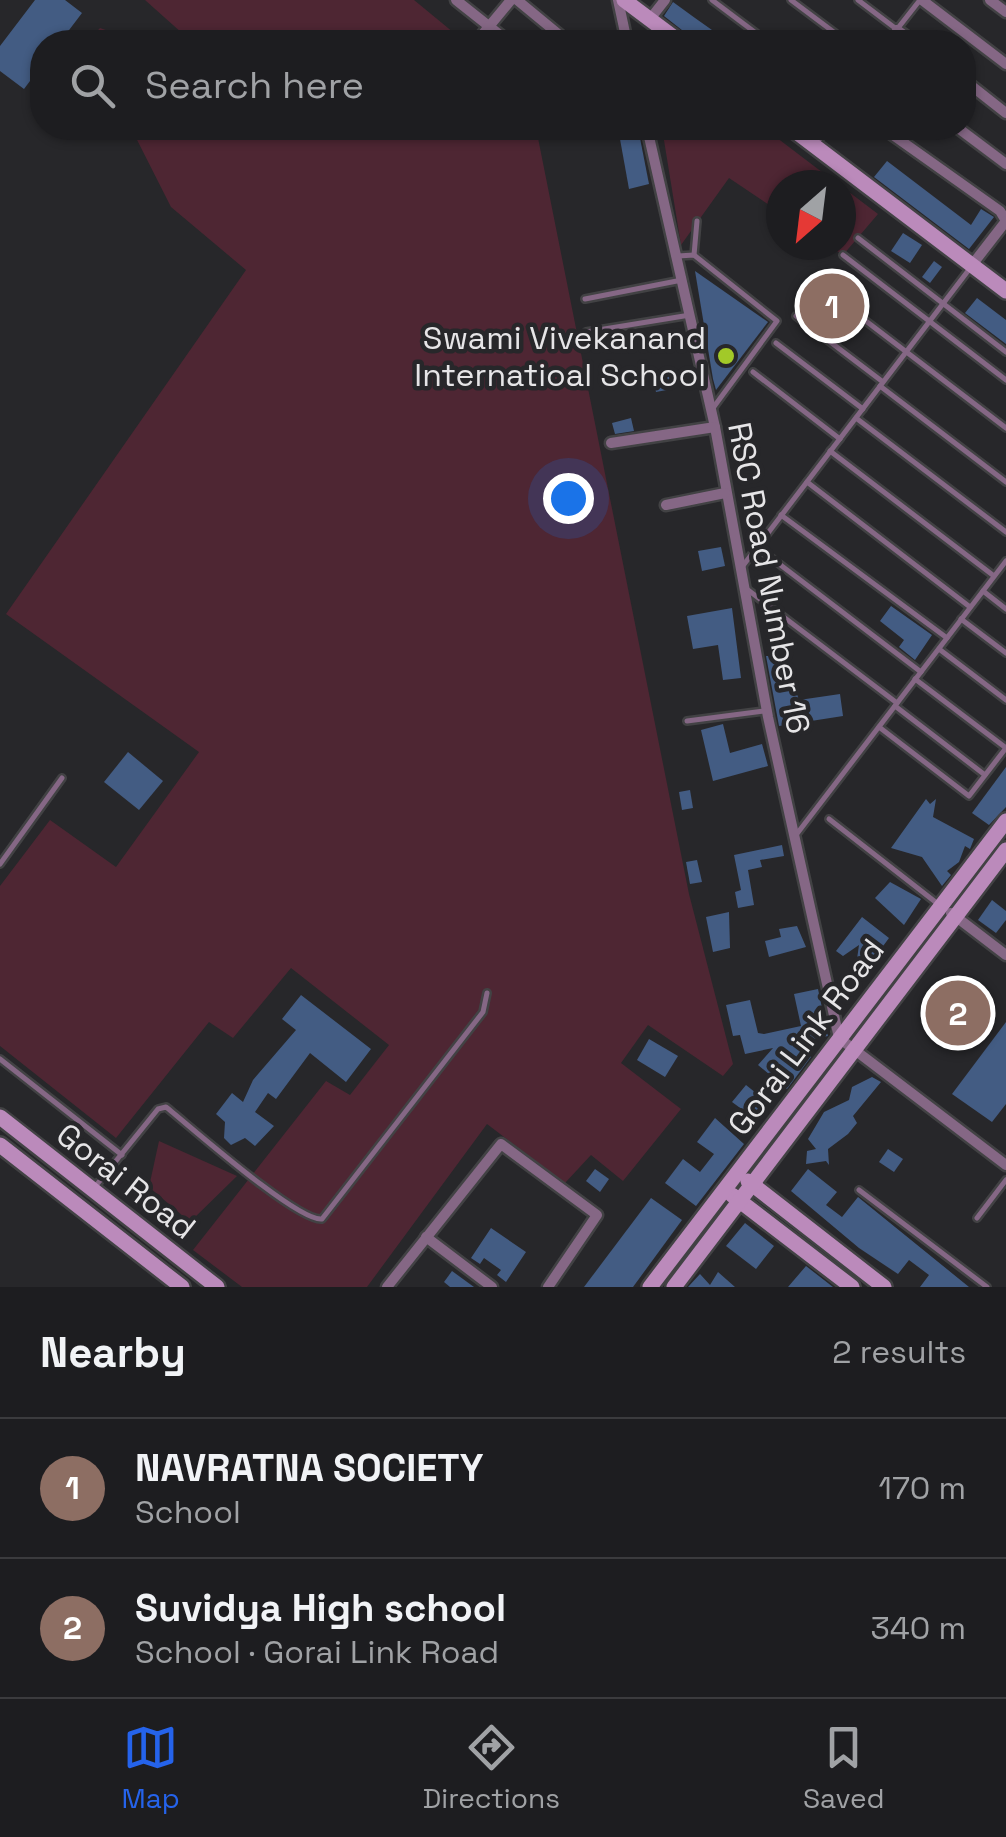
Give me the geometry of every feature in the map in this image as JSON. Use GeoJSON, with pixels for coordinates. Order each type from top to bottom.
{"type":"FeatureCollection","features":[{"type":"Feature","properties":{"kind":"main road"},"geometry":{"type":"LineString","coordinates":[[621,0],[664,30]]}},
{"type":"Feature","properties":{"kind":"main road"},"geometry":{"type":"LineString","coordinates":[[806,140],[1006,291]]}},
{"type":"Feature","properties":{"kind":"main road","name":"Gorai Link Road"},"geometry":{"type":"LineString","coordinates":[[650,1287],[1006,821]]}},
{"type":"Feature","properties":{"kind":"main road","name":"Gorai Link Road"},"geometry":{"type":"LineString","coordinates":[[674,1287],[1006,850]]}},
{"type":"Feature","properties":{"kind":"main road","name":"Gorai Road"},"geometry":{"type":"LineString","coordinates":[[0,1117],[218,1287]]}},
{"type":"Feature","properties":{"kind":"main road","name":"Gorai Road"},"geometry":{"type":"LineString","coordinates":[[0,1145],[178,1286]]}},
{"type":"Feature","properties":{"kind":"main road"},"geometry":{"type":"LineString","coordinates":[[737,1172],[884,1287]]}},
{"type":"Feature","properties":{"kind":"main road"},"geometry":{"type":"LineString","coordinates":[[724,1188],[852,1287]]}},
{"type":"Feature","properties":{"kind":"street"},"geometry":{"type":"LineString","coordinates":[[456,0],[495,30]]}},
{"type":"Feature","properties":{"kind":"street"},"geometry":{"type":"LineString","coordinates":[[486,30],[514,0],[553,30]]}},
{"type":"Feature","properties":{"kind":"street"},"geometry":{"type":"LineString","coordinates":[[621,0],[625,30]]}},
{"type":"Feature","properties":{"kind":"street"},"geometry":{"type":"LineString","coordinates":[[650,19],[664,0]]}},
{"type":"Feature","properties":{"kind":"street"},"geometry":{"type":"LineString","coordinates":[[921,0],[961,30]]}},
{"type":"Feature","properties":{"kind":"street"},"geometry":{"type":"LineString","coordinates":[[990,0],[1006,12]]}},
{"type":"Feature","properties":{"kind":"street"},"geometry":{"type":"LineString","coordinates":[[976,41],[1006,64]]}},
{"type":"Feature","properties":{"kind":"street"},"geometry":{"type":"LineString","coordinates":[[976,89],[1006,113]]}},
{"type":"Feature","properties":{"kind":"street","name":"RSC Road Number 16"},"geometry":{"type":"LineString","coordinates":[[649,140],[715,427],[724,494],[742,567],[767,711],[840,1038]]}},
{"type":"Feature","properties":{"kind":"street"},"geometry":{"type":"LineString","coordinates":[[900,140],[1000,211],[1006,220],[972,266]]}},
{"type":"Feature","properties":{"kind":"street"},"geometry":{"type":"LineString","coordinates":[[974,140],[1006,164]]}},
{"type":"Feature","properties":{"kind":"street"},"geometry":{"type":"LineString","coordinates":[[611,443],[715,427]]}},
{"type":"Feature","properties":{"kind":"street"},"geometry":{"type":"LineString","coordinates":[[666,505],[724,494]]}},
{"type":"Feature","properties":{"kind":"street"},"geometry":{"type":"LineString","coordinates":[[941,905],[1006,955]]}},
{"type":"Feature","properties":{"kind":"street"},"geometry":{"type":"LineString","coordinates":[[840,1038],[1006,1165]]}},
{"type":"Feature","properties":{"kind":"street"},"geometry":{"type":"LineString","coordinates":[[387,1287],[496,1147],[508,1146],[597,1216],[548,1287]]}},
{"type":"Feature","properties":{"kind":"street"},"geometry":{"type":"LineString","coordinates":[[426,1237],[492,1287]]}},
{"type":"Feature","properties":{"kind":"lane"},"geometry":{"type":"LineString","coordinates":[[712,0],[752,30]]}},
{"type":"Feature","properties":{"kind":"lane"},"geometry":{"type":"LineString","coordinates":[[791,0],[831,30]]}},
{"type":"Feature","properties":{"kind":"lane"},"geometry":{"type":"LineString","coordinates":[[858,0],[897,30],[921,0]]}},
{"type":"Feature","properties":{"kind":"lane"},"geometry":{"type":"LineString","coordinates":[[814,146],[819,140]]}},
{"type":"Feature","properties":{"kind":"lane"},"geometry":{"type":"LineString","coordinates":[[694,256],[697,221]]}},
{"type":"Feature","properties":{"kind":"lane"},"geometry":{"type":"LineString","coordinates":[[858,238],[1006,352]]}},
{"type":"Feature","properties":{"kind":"lane"},"geometry":{"type":"LineString","coordinates":[[676,256],[694,256],[777,321],[711,410]]}},
{"type":"Feature","properties":{"kind":"lane"},"geometry":{"type":"LineString","coordinates":[[849,260],[1006,380]]}},
{"type":"Feature","properties":{"kind":"lane"},"geometry":{"type":"LineString","coordinates":[[742,567],[972,266]]}},
{"type":"Feature","properties":{"kind":"lane"},"geometry":{"type":"LineString","coordinates":[[585,299],[682,280]]}},
{"type":"Feature","properties":{"kind":"lane"},"geometry":{"type":"LineString","coordinates":[[820,286],[1006,428]]}},
{"type":"Feature","properties":{"kind":"lane"},"geometry":{"type":"LineString","coordinates":[[586,332],[690,316]]}},
{"type":"Feature","properties":{"kind":"lane"},"geometry":{"type":"LineString","coordinates":[[796,316],[1006,482]]}},
{"type":"Feature","properties":{"kind":"lane"},"geometry":{"type":"LineString","coordinates":[[776,343],[862,409]]}},
{"type":"Feature","properties":{"kind":"lane"},"geometry":{"type":"LineString","coordinates":[[753,372],[840,438]]}},
{"type":"Feature","properties":{"kind":"lane"},"geometry":{"type":"LineString","coordinates":[[856,418],[1006,532]]}},
{"type":"Feature","properties":{"kind":"lane"},"geometry":{"type":"LineString","coordinates":[[830,451],[994,576]]}},
{"type":"Feature","properties":{"kind":"lane"},"geometry":{"type":"LineString","coordinates":[[806,482],[970,607]]}},
{"type":"Feature","properties":{"kind":"lane"},"geometry":{"type":"LineString","coordinates":[[781,515],[947,638]]}},
{"type":"Feature","properties":{"kind":"lane"},"geometry":{"type":"LineString","coordinates":[[757,547],[921,672]]}},
{"type":"Feature","properties":{"kind":"lane"},"geometry":{"type":"LineString","coordinates":[[796,835],[1006,561]]}},
{"type":"Feature","properties":{"kind":"lane"},"geometry":{"type":"LineString","coordinates":[[743,586],[985,775]]}},
{"type":"Feature","properties":{"kind":"lane"},"geometry":{"type":"LineString","coordinates":[[983,591],[1006,608]]}},
{"type":"Feature","properties":{"kind":"lane"},"geometry":{"type":"LineString","coordinates":[[961,619],[1006,654]]}},
{"type":"Feature","properties":{"kind":"lane"},"geometry":{"type":"LineString","coordinates":[[939,648],[1006,700]]}},
{"type":"Feature","properties":{"kind":"lane"},"geometry":{"type":"LineString","coordinates":[[879,727],[969,796],[1006,748],[916,679]]}},
{"type":"Feature","properties":{"kind":"lane"},"geometry":{"type":"LineString","coordinates":[[686,722],[767,711]]}},
{"type":"Feature","properties":{"kind":"lane"},"geometry":{"type":"LineString","coordinates":[[0,864],[62,778]]}},
{"type":"Feature","properties":{"kind":"lane"},"geometry":{"type":"LineString","coordinates":[[828,819],[941,905]]}},
{"type":"Feature","properties":{"kind":"lane"},"geometry":{"type":"LineString","coordinates":[[93,1190],[158,1109],[166,1107],[280,1198],[308,1217],[322,1218],[483,1012],[488,993]]}},
{"type":"Feature","properties":{"kind":"lane"},"geometry":{"type":"LineString","coordinates":[[0,1059],[122,1155]]}},
{"type":"Feature","properties":{"kind":"lane"},"geometry":{"type":"LineString","coordinates":[[977,1218],[1006,1180]]}},
{"type":"Feature","properties":{"kind":"lane"},"geometry":{"type":"LineString","coordinates":[[859,1190],[987,1287]]}},
{"type":"Feature","properties":{"kind":"lane"},"geometry":{"type":"LineString","coordinates":[[178,1286],[191,1266]]}},
{"type":"Feature","properties":{"kind":"shaded area"},"geometry":{"type":"Polygon","coordinates":[[[145,0],[414,0],[450,30],[179,30],[145,0]]]}},
{"type":"Feature","properties":{"kind":"shaded area"},"geometry":{"type":"Polygon","coordinates":[[[137,140],[538,140],[689,894],[733,1064],[723,1076],[648,1025],[621,1063],[681,1109],[623,1181],[591,1155],[565,1183],[487,1124],[367,1287],[242,1287],[193,1250],[326,1081],[350,1095],[389,1045],[291,968],[233,1038],[209,1022],[116,1138],[0,1046],[0,886],[50,820],[116,867],[199,752],[6,614],[246,270],[171,207],[137,140]]]}},
{"type":"Feature","properties":{"kind":"shaded area"},"geometry":{"type":"Polygon","coordinates":[[[664,140],[780,140],[819,170],[766,170],[766,203],[729,178],[681,245],[664,140]]]}},
{"type":"Feature","properties":{"kind":"shaded area"},"geometry":{"type":"Polygon","coordinates":[[[856,197],[878,214],[856,240],[856,197]]]}},
{"type":"Feature","properties":{"kind":"shaded area"},"geometry":{"type":"Polygon","coordinates":[[[159,1141],[237,1176],[190,1222],[149,1187],[159,1141]]]}},
{"type":"Feature","properties":{"kind":"building"},"geometry":{"type":"Polygon","coordinates":[[[35,0],[65,0],[82,13],[69,30],[30,30],[30,81],[24,89],[0,71],[0,46],[35,0]]]}},
{"type":"Feature","properties":{"kind":"building"},"geometry":{"type":"Polygon","coordinates":[[[673,2],[712,30],[682,30],[664,16],[673,2]]]}},
{"type":"Feature","properties":{"kind":"building"},"geometry":{"type":"Polygon","coordinates":[[[620,140],[640,140],[649,184],[629,189],[620,140]]]}},
{"type":"Feature","properties":{"kind":"building"},"geometry":{"type":"Polygon","coordinates":[[[887,161],[971,225],[981,209],[994,217],[969,249],[874,177],[887,161]]]}},
{"type":"Feature","properties":{"kind":"building"},"geometry":{"type":"Polygon","coordinates":[[[903,233],[922,245],[910,263],[891,251],[903,233]]]}},
{"type":"Feature","properties":{"kind":"building"},"geometry":{"type":"Polygon","coordinates":[[[934,261],[942,267],[930,283],[922,277],[934,261]]]}},
{"type":"Feature","properties":{"kind":"building","name":"Swami Vivekanand Internatioal School"},"geometry":{"type":"Polygon","coordinates":[[[695,271],[768,322],[716,390],[713,379],[695,271]]]}},
{"type":"Feature","properties":{"kind":"building"},"geometry":{"type":"Polygon","coordinates":[[[977,298],[1006,320],[1006,344],[965,313],[977,298]]]}},
{"type":"Feature","properties":{"kind":"building"},"geometry":{"type":"Polygon","coordinates":[[[669,376],[672,389],[656,392],[653,380],[669,376]]]}},
{"type":"Feature","properties":{"kind":"building"},"geometry":{"type":"Polygon","coordinates":[[[631,418],[634,431],[615,434],[612,423],[631,418]]]}},
{"type":"Feature","properties":{"kind":"building"},"geometry":{"type":"Polygon","coordinates":[[[721,547],[725,566],[702,571],[698,551],[721,547]]]}},
{"type":"Feature","properties":{"kind":"building"},"geometry":{"type":"Polygon","coordinates":[[[891,606],[932,635],[915,660],[899,647],[904,640],[880,621],[891,606]]]}},
{"type":"Feature","properties":{"kind":"building"},"geometry":{"type":"Polygon","coordinates":[[[732,608],[741,678],[723,680],[718,645],[693,649],[687,616],[732,608]]]}},
{"type":"Feature","properties":{"kind":"building"},"geometry":{"type":"Polygon","coordinates":[[[766,656],[784,656],[799,700],[840,694],[843,716],[779,726],[766,656]]]}},
{"type":"Feature","properties":{"kind":"building"},"geometry":{"type":"Polygon","coordinates":[[[723,724],[730,753],[762,744],[768,766],[713,781],[701,730],[723,724]]]}},
{"type":"Feature","properties":{"kind":"building"},"geometry":{"type":"Polygon","coordinates":[[[128,752],[163,781],[139,810],[104,782],[128,752]]]}},
{"type":"Feature","properties":{"kind":"building"},"geometry":{"type":"Polygon","coordinates":[[[1006,767],[1006,807],[989,825],[972,813],[1006,767]]]}},
{"type":"Feature","properties":{"kind":"building"},"geometry":{"type":"Polygon","coordinates":[[[690,790],[693,808],[682,810],[679,792],[690,790]]]}},
{"type":"Feature","properties":{"kind":"building"},"geometry":{"type":"Polygon","coordinates":[[[926,799],[930,804],[936,799],[933,817],[974,839],[970,849],[965,846],[959,862],[947,871],[951,875],[942,886],[922,857],[891,848],[926,799]]]}},
{"type":"Feature","properties":{"kind":"building"},"geometry":{"type":"Polygon","coordinates":[[[782,845],[784,856],[760,860],[762,867],[748,870],[754,905],[738,908],[735,892],[741,890],[734,855],[782,845]]]}},
{"type":"Feature","properties":{"kind":"building"},"geometry":{"type":"Polygon","coordinates":[[[697,860],[702,882],[690,884],[686,862],[697,860]]]}},
{"type":"Feature","properties":{"kind":"building"},"geometry":{"type":"Polygon","coordinates":[[[890,882],[921,899],[904,925],[875,898],[890,882]]]}},
{"type":"Feature","properties":{"kind":"building"},"geometry":{"type":"Polygon","coordinates":[[[992,900],[1006,911],[1006,920],[996,933],[978,920],[992,900]]]}},
{"type":"Feature","properties":{"kind":"building"},"geometry":{"type":"Polygon","coordinates":[[[729,912],[730,948],[713,952],[706,917],[729,912]]]}},
{"type":"Feature","properties":{"kind":"building"},"geometry":{"type":"Polygon","coordinates":[[[862,917],[889,938],[864,972],[856,966],[859,945],[843,956],[836,951],[862,917]]]}},
{"type":"Feature","properties":{"kind":"building"},"geometry":{"type":"Polygon","coordinates":[[[797,926],[806,947],[769,957],[765,941],[781,937],[779,929],[797,926]]]}},
{"type":"Feature","properties":{"kind":"building"},"geometry":{"type":"Polygon","coordinates":[[[818,989],[828,1036],[794,1043],[811,1057],[787,1089],[758,1065],[773,1048],[745,1054],[740,1035],[733,1036],[726,1005],[750,1000],[758,1033],[764,1034],[801,1026],[794,994],[818,989]]]}},
{"type":"Feature","properties":{"kind":"building"},"geometry":{"type":"Polygon","coordinates":[[[301,995],[371,1049],[346,1082],[310,1053],[276,1099],[268,1093],[255,1112],[274,1126],[255,1146],[245,1138],[231,1145],[224,1138],[225,1122],[216,1114],[232,1093],[243,1102],[253,1080],[296,1030],[282,1019],[301,995]]]}},
{"type":"Feature","properties":{"kind":"building"},"geometry":{"type":"Polygon","coordinates":[[[1006,1022],[1006,1104],[992,1122],[952,1094],[1006,1022]]]}},
{"type":"Feature","properties":{"kind":"building"},"geometry":{"type":"Polygon","coordinates":[[[649,1039],[678,1056],[665,1077],[637,1060],[649,1039]]]}},
{"type":"Feature","properties":{"kind":"building"},"geometry":{"type":"Polygon","coordinates":[[[872,1077],[881,1082],[853,1116],[857,1123],[828,1149],[829,1165],[826,1161],[806,1164],[807,1151],[816,1149],[808,1139],[824,1112],[849,1100],[852,1087],[872,1077]]]}},
{"type":"Feature","properties":{"kind":"building"},"geometry":{"type":"Polygon","coordinates":[[[746,1085],[756,1093],[751,1101],[765,1112],[758,1121],[732,1102],[746,1085]]]}},
{"type":"Feature","properties":{"kind":"building"},"geometry":{"type":"Polygon","coordinates":[[[715,1118],[744,1144],[696,1206],[665,1183],[683,1159],[700,1172],[714,1154],[697,1142],[715,1118]]]}},
{"type":"Feature","properties":{"kind":"building"},"geometry":{"type":"Polygon","coordinates":[[[888,1149],[903,1159],[894,1172],[879,1162],[888,1149]]]}},
{"type":"Feature","properties":{"kind":"building"},"geometry":{"type":"Polygon","coordinates":[[[595,1169],[609,1179],[600,1192],[586,1181],[595,1169]]]}},
{"type":"Feature","properties":{"kind":"building"},"geometry":{"type":"Polygon","coordinates":[[[808,1169],[837,1192],[826,1205],[842,1217],[858,1197],[969,1287],[920,1287],[929,1275],[909,1260],[898,1274],[859,1248],[791,1191],[808,1169]]]}},
{"type":"Feature","properties":{"kind":"building"},"geometry":{"type":"Polygon","coordinates":[[[651,1198],[682,1220],[633,1287],[584,1287],[651,1198]]]}},
{"type":"Feature","properties":{"kind":"building"},"geometry":{"type":"Polygon","coordinates":[[[745,1223],[774,1246],[756,1269],[726,1246],[745,1223]]]}},
{"type":"Feature","properties":{"kind":"building"},"geometry":{"type":"Polygon","coordinates":[[[491,1228],[526,1252],[506,1282],[497,1275],[501,1270],[484,1258],[480,1264],[471,1258],[491,1228]]]}},
{"type":"Feature","properties":{"kind":"building"},"geometry":{"type":"Polygon","coordinates":[[[806,1266],[833,1287],[788,1287],[806,1266]]]}},
{"type":"Feature","properties":{"kind":"building"},"geometry":{"type":"Polygon","coordinates":[[[452,1271],[474,1287],[450,1287],[444,1282],[452,1271]]]}},
{"type":"Feature","properties":{"kind":"building"},"geometry":{"type":"Polygon","coordinates":[[[718,1272],[735,1287],[688,1287],[700,1274],[710,1285],[718,1272]]]}},
{"type":"Feature","properties":{"kind":"place","name":"NAVRATNA SOCIETY"},"geometry":{"type":"Point","coordinates":[832,306]}},
{"type":"Feature","properties":{"kind":"place","name":"Swami Vivekanand Internatioal School"},"geometry":{"type":"Point","coordinates":[726,356]}},
{"type":"Feature","properties":{"kind":"place","name":"Suvidya High school"},"geometry":{"type":"Point","coordinates":[958,1013]}}]}
